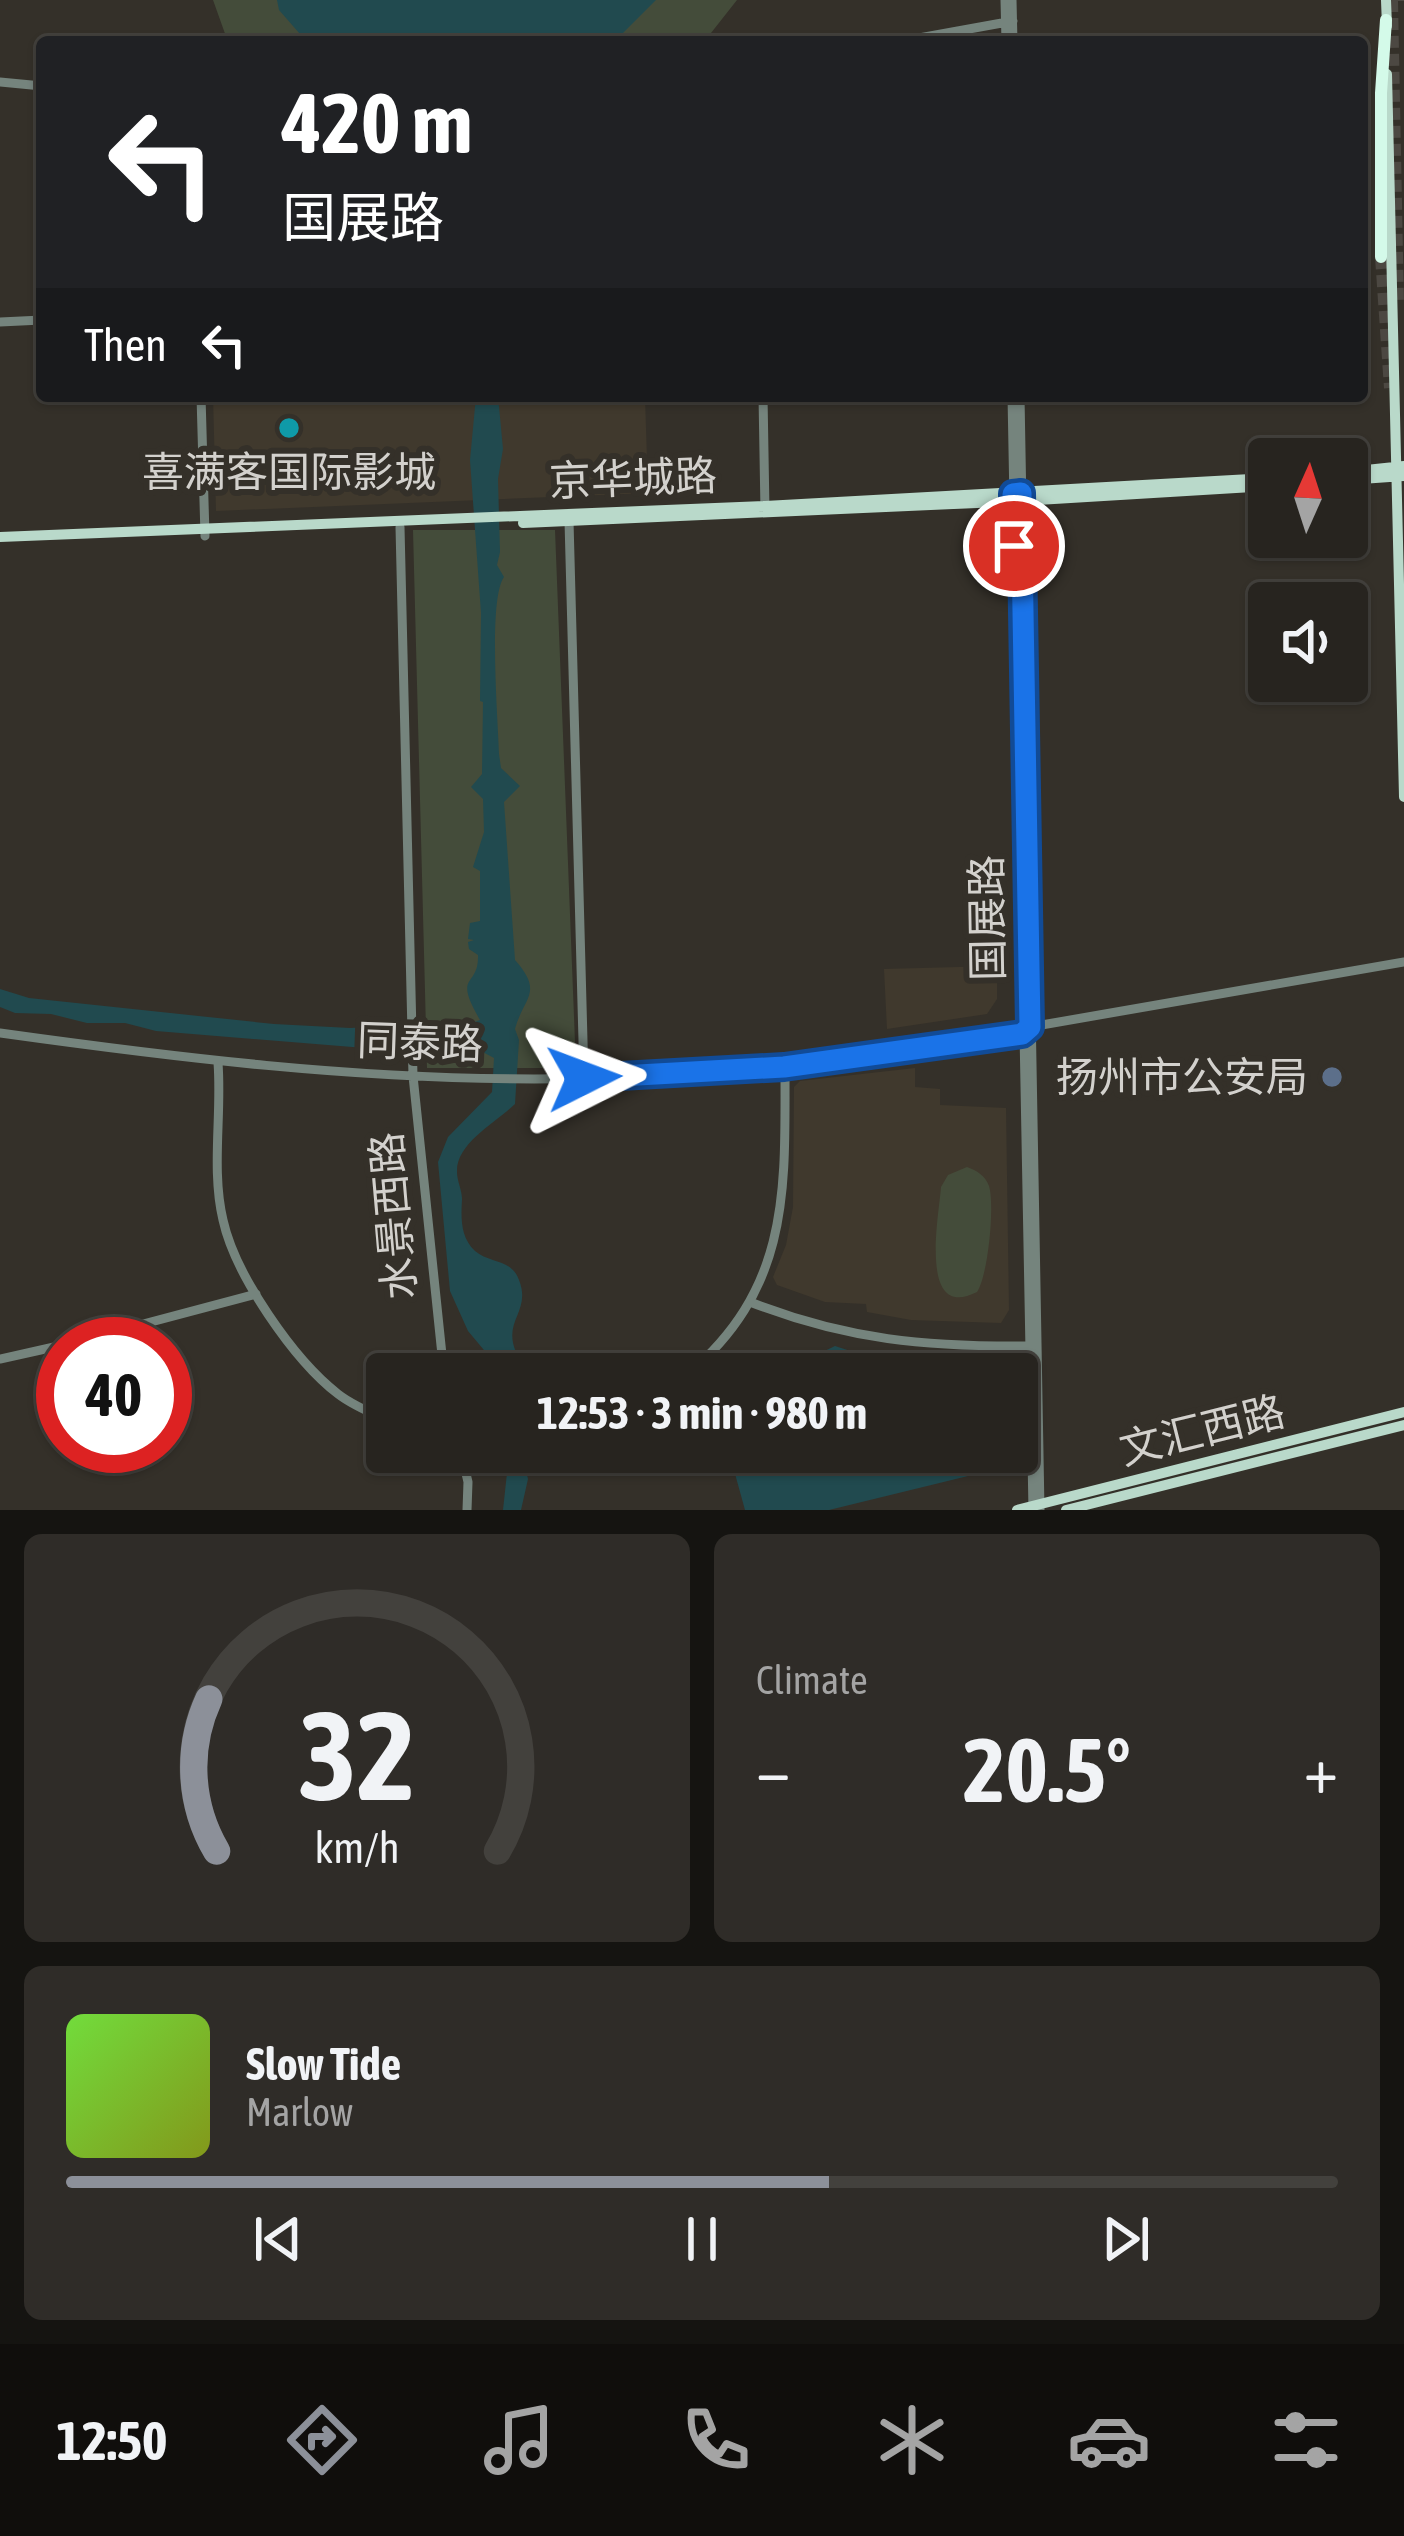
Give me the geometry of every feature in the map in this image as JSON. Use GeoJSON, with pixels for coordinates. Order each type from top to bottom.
{"type":"FeatureCollection","features":[{"type":"Feature","properties":{"kind":"highway"},"geometry":{"type":"LineString","coordinates":[[1381,257],[1386,20]]}},
{"type":"Feature","properties":{"kind":"main road"},"geometry":{"type":"LineString","coordinates":[[1386,0],[1404,797]]}},
{"type":"Feature","properties":{"kind":"main road"},"geometry":{"type":"LineString","coordinates":[[1368,474],[1399,471]]}},
{"type":"Feature","properties":{"kind":"main road","name":"京华城路"},"geometry":{"type":"LineString","coordinates":[[512,519],[569,521],[1248,483]]}},
{"type":"Feature","properties":{"kind":"main road","name":"京华城路"},"geometry":{"type":"LineString","coordinates":[[0,541],[765,510]]}},
{"type":"Feature","properties":{"kind":"main road","name":"京华城路"},"geometry":{"type":"LineString","coordinates":[[205,532],[456,522]]}},
{"type":"Feature","properties":{"kind":"main road","name":"文汇西路"},"geometry":{"type":"LineString","coordinates":[[1017,1510],[1404,1412]]}},
{"type":"Feature","properties":{"kind":"main road","name":"文汇西路"},"geometry":{"type":"LineString","coordinates":[[1066,1510],[1404,1425]]}},
{"type":"Feature","properties":{"kind":"street"},"geometry":{"type":"LineString","coordinates":[[1008,0],[1010,36]]}},
{"type":"Feature","properties":{"kind":"street"},"geometry":{"type":"LineString","coordinates":[[931,36],[1009,22]]}},
{"type":"Feature","properties":{"kind":"street"},"geometry":{"type":"LineString","coordinates":[[0,82],[36,85]]}},
{"type":"Feature","properties":{"kind":"street"},"geometry":{"type":"LineString","coordinates":[[0,322],[36,320]]}},
{"type":"Feature","properties":{"kind":"street"},"geometry":{"type":"LineString","coordinates":[[201,402],[205,532]]}},
{"type":"Feature","properties":{"kind":"street"},"geometry":{"type":"LineString","coordinates":[[763,402],[765,510]]}},
{"type":"Feature","properties":{"kind":"street","name":"国展路"},"geometry":{"type":"LineString","coordinates":[[1016,402],[1030,1346],[1037,1508]]}},
{"type":"Feature","properties":{"kind":"street"},"geometry":{"type":"LineString","coordinates":[[569,521],[584,1078]]}},
{"type":"Feature","properties":{"kind":"street","name":"水景西路"},"geometry":{"type":"LineString","coordinates":[[400,527],[413,1076],[442,1353]]}},
{"type":"Feature","properties":{"kind":"street","name":"同泰路"},"geometry":{"type":"LineString","coordinates":[[0,1033],[218,1064],[413,1076],[584,1078],[784,1067],[1026,1030],[1404,962]]}},
{"type":"Feature","properties":{"kind":"street","name":"国展路"},"geometry":{"type":"LineString","coordinates":[[1026,1030],[1037,1508]]}},
{"type":"Feature","properties":{"kind":"street"},"geometry":{"type":"LineString","coordinates":[[218,1064],[222,1218],[237,1259],[298,1351],[338,1394],[366,1409]]}},
{"type":"Feature","properties":{"kind":"street"},"geometry":{"type":"LineString","coordinates":[[710,1353],[750,1302],[769,1258],[785,1187],[784,1067]]}},
{"type":"Feature","properties":{"kind":"street"},"geometry":{"type":"LineString","coordinates":[[168,1317],[256,1294]]}},
{"type":"Feature","properties":{"kind":"street"},"geometry":{"type":"LineString","coordinates":[[750,1302],[790,1318],[898,1343],[1030,1346]]}},
{"type":"Feature","properties":{"kind":"street"},"geometry":{"type":"LineString","coordinates":[[0,1359],[36,1351]]}},
{"type":"Feature","properties":{"kind":"street"},"geometry":{"type":"LineString","coordinates":[[466,1473],[466,1510]]}},
{"type":"Feature","properties":{"kind":"shaded area"},"geometry":{"type":"Polygon","coordinates":[[[213,402],[645,402],[648,493],[216,511],[213,402]]]}},
{"type":"Feature","properties":{"kind":"shaded area"},"geometry":{"type":"Polygon","coordinates":[[[997,966],[997,999],[987,1014],[887,1029],[884,969],[997,966]]]}},
{"type":"Feature","properties":{"kind":"shaded area"},"geometry":{"type":"Polygon","coordinates":[[[915,1068],[915,1087],[940,1089],[940,1105],[1006,1108],[1009,1310],[1001,1323],[911,1320],[867,1312],[866,1304],[825,1302],[777,1285],[773,1277],[786,1245],[793,1207],[794,1087],[800,1081],[915,1068]]]}},
{"type":"Feature","properties":{"kind":"green space"},"geometry":{"type":"Polygon","coordinates":[[[213,0],[737,0],[713,36],[226,36],[213,0]]]}},
{"type":"Feature","properties":{"kind":"green space"},"geometry":{"type":"Polygon","coordinates":[[[413,530],[555,530],[576,1068],[427,1068],[413,530]]]}},
{"type":"Feature","properties":{"kind":"green space"},"geometry":{"type":"Polygon","coordinates":[[[967,1167],[989,1186],[991,1224],[981,1284],[977,1292],[958,1297],[946,1292],[939,1280],[936,1241],[941,1187],[948,1175],[967,1167]]]}},
{"type":"Feature","properties":{"kind":"water"},"geometry":{"type":"Polygon","coordinates":[[[277,0],[656,0],[620,36],[302,36],[279,10],[277,0]]]}},
{"type":"Feature","properties":{"kind":"water"},"geometry":{"type":"Polygon","coordinates":[[[475,402],[499,402],[503,449],[497,565],[504,577],[495,633],[499,754],[501,768],[520,786],[504,802],[515,960],[530,988],[515,1029],[519,1040],[515,1104],[470,1142],[457,1172],[466,1240],[481,1255],[511,1268],[519,1280],[521,1304],[512,1332],[517,1353],[486,1353],[468,1331],[450,1291],[438,1162],[448,1137],[492,1092],[494,1058],[477,1049],[456,1047],[377,1049],[156,1031],[125,1023],[15,1013],[0,1007],[0,989],[29,998],[274,1024],[459,1028],[480,1020],[467,987],[477,966],[478,955],[468,942],[474,940],[468,939],[470,923],[480,921],[480,871],[473,867],[484,832],[483,799],[471,787],[482,774],[481,613],[470,460],[475,402]]]}},
{"type":"Feature","properties":{"kind":"water"},"geometry":{"type":"Polygon","coordinates":[[[835,1346],[856,1353],[821,1353],[835,1346]]]}},
{"type":"Feature","properties":{"kind":"water"},"geometry":{"type":"Polygon","coordinates":[[[507,1473],[527,1473],[521,1510],[503,1510],[507,1473]]]}},
{"type":"Feature","properties":{"kind":"water"},"geometry":{"type":"Polygon","coordinates":[[[735,1473],[980,1473],[829,1510],[745,1510],[735,1473]]]}},
{"type":"Feature","properties":{"kind":"tunnel"},"geometry":{"type":"LineString","coordinates":[[1392,0],[1398,305]]}},
{"type":"Feature","properties":{"kind":"tunnel"},"geometry":{"type":"LineString","coordinates":[[1381,257],[1390,388]]}},
{"type":"Feature","properties":{"kind":"place","name":"喜满客国际影城"},"geometry":{"type":"Point","coordinates":[289,428]}},
{"type":"Feature","properties":{"kind":"place","name":"扬州市公安局"},"geometry":{"type":"Point","coordinates":[1332,1077]}},
{"type":"Feature","properties":{"kind":"route"},"geometry":{"type":"LineString","coordinates":[[584,1078],[784,1067],[1022,1034],[1030,1027],[1021,493],[1013,494],[1014,546]]}}]}
